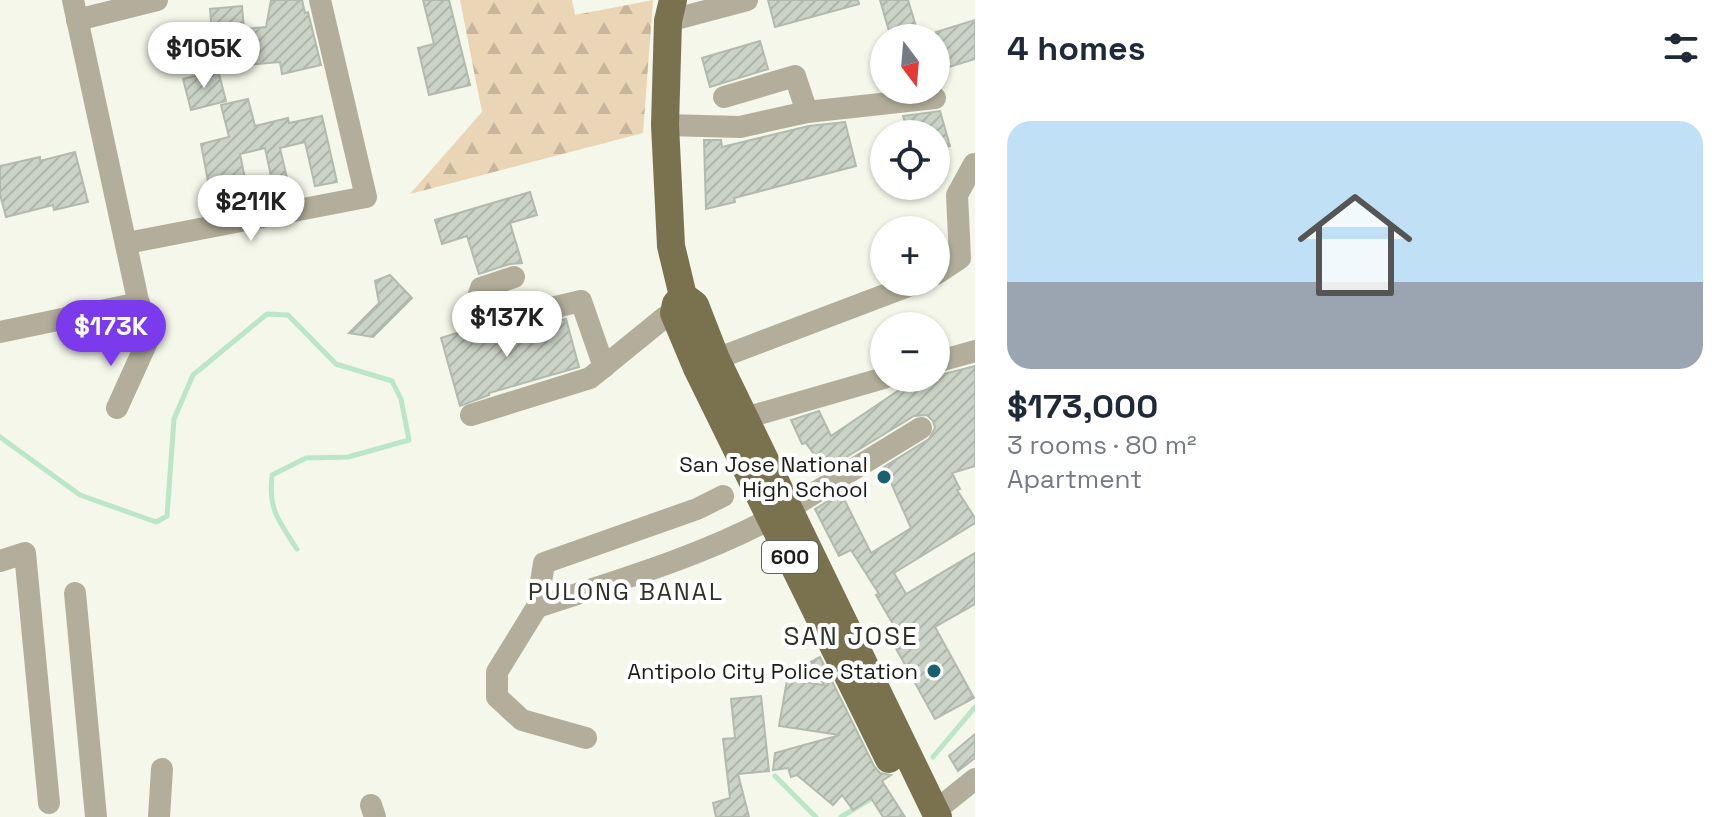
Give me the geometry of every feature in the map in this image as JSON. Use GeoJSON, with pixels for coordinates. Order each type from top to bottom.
{"type":"FeatureCollection","features":[{"type":"Feature","properties":{"kind":"main road","name":"600"},"geometry":{"type":"LineString","coordinates":[[670,11],[665,125],[671,246],[679,304],[721,422],[780,514],[930,815]]}},
{"type":"Feature","properties":{"kind":"main road","name":"600"},"geometry":{"type":"LineString","coordinates":[[679,304],[695,305],[716,359],[745,418],[780,514]]}},
{"type":"Feature","properties":{"kind":"street"},"geometry":{"type":"LineString","coordinates":[[117,408],[147,342],[75,10],[157,0]]}},
{"type":"Feature","properties":{"kind":"street"},"geometry":{"type":"LineString","coordinates":[[127,243],[366,197],[320,0]]}},
{"type":"Feature","properties":{"kind":"street"},"geometry":{"type":"LineString","coordinates":[[670,11],[747,0]]}},
{"type":"Feature","properties":{"kind":"street"},"geometry":{"type":"LineString","coordinates":[[724,97],[795,76],[807,112]]}},
{"type":"Feature","properties":{"kind":"street"},"geometry":{"type":"LineString","coordinates":[[665,125],[740,127],[807,112],[880,104]]}},
{"type":"Feature","properties":{"kind":"street"},"geometry":{"type":"LineString","coordinates":[[950,265],[960,258],[957,195],[974,164]]}},
{"type":"Feature","properties":{"kind":"street"},"geometry":{"type":"LineString","coordinates":[[514,277],[481,288],[478,297],[482,319],[487,323],[581,301],[604,367]]}},
{"type":"Feature","properties":{"kind":"street"},"geometry":{"type":"LineString","coordinates":[[716,359],[882,296]]}},
{"type":"Feature","properties":{"kind":"street"},"geometry":{"type":"LineString","coordinates":[[0,332],[139,303]]}},
{"type":"Feature","properties":{"kind":"street"},"geometry":{"type":"LineString","coordinates":[[471,415],[590,378],[679,304]]}},
{"type":"Feature","properties":{"kind":"street"},"geometry":{"type":"LineString","coordinates":[[950,358],[975,351]]}},
{"type":"Feature","properties":{"kind":"street"},"geometry":{"type":"LineString","coordinates":[[745,418],[870,382]]}},
{"type":"Feature","properties":{"kind":"street"},"geometry":{"type":"LineString","coordinates":[[537,607],[727,542],[780,514],[921,428]]}},
{"type":"Feature","properties":{"kind":"street"},"geometry":{"type":"LineString","coordinates":[[586,738],[522,720],[497,697],[497,672],[537,607],[544,563],[697,509],[723,496]]}},
{"type":"Feature","properties":{"kind":"street"},"geometry":{"type":"LineString","coordinates":[[0,561],[25,553],[49,803]]}},
{"type":"Feature","properties":{"kind":"street"},"geometry":{"type":"LineString","coordinates":[[75,593],[96,817]]}},
{"type":"Feature","properties":{"kind":"street"},"geometry":{"type":"LineString","coordinates":[[159,817],[162,769]]}},
{"type":"Feature","properties":{"kind":"street"},"geometry":{"type":"LineString","coordinates":[[930,815],[975,779]]}},
{"type":"Feature","properties":{"kind":"green space"},"geometry":{"type":"Polygon","coordinates":[[[460,0],[572,0],[575,15],[653,0],[643,133],[410,194],[482,112],[460,0]]]}},
{"type":"Feature","properties":{"kind":"building"},"geometry":{"type":"Polygon","coordinates":[[[271,0],[302,0],[321,65],[282,74],[280,62],[211,68],[208,33],[212,33],[210,9],[242,6],[244,29],[266,27],[271,0]]]}},
{"type":"Feature","properties":{"kind":"building"},"geometry":{"type":"Polygon","coordinates":[[[423,0],[449,0],[470,85],[429,95],[418,48],[434,44],[423,0]]]}},
{"type":"Feature","properties":{"kind":"building"},"geometry":{"type":"Polygon","coordinates":[[[768,0],[858,0],[859,4],[775,27],[768,0]]]}},
{"type":"Feature","properties":{"kind":"building"},"geometry":{"type":"Polygon","coordinates":[[[880,0],[908,0],[915,24],[887,24],[880,0]]]}},
{"type":"Feature","properties":{"kind":"building"},"geometry":{"type":"Polygon","coordinates":[[[975,20],[975,59],[950,67],[950,28],[975,20]]]}},
{"type":"Feature","properties":{"kind":"building"},"geometry":{"type":"Polygon","coordinates":[[[760,41],[768,69],[710,87],[702,58],[760,41]]]}},
{"type":"Feature","properties":{"kind":"building"},"geometry":{"type":"Polygon","coordinates":[[[218,70],[226,101],[191,110],[183,79],[218,70]]]}},
{"type":"Feature","properties":{"kind":"building"},"geometry":{"type":"Polygon","coordinates":[[[248,99],[255,126],[288,118],[289,123],[322,116],[337,182],[315,186],[305,142],[280,148],[289,187],[274,190],[265,148],[240,154],[245,179],[227,183],[232,203],[213,208],[201,144],[229,137],[221,105],[248,99]]]}},
{"type":"Feature","properties":{"kind":"building"},"geometry":{"type":"Polygon","coordinates":[[[940,111],[943,120],[904,120],[903,116],[940,111]]]}},
{"type":"Feature","properties":{"kind":"building"},"geometry":{"type":"Polygon","coordinates":[[[845,122],[856,166],[734,198],[735,202],[706,209],[704,140],[721,140],[722,147],[809,126],[845,122]]]}},
{"type":"Feature","properties":{"kind":"building"},"geometry":{"type":"Polygon","coordinates":[[[75,152],[88,202],[54,210],[53,205],[6,217],[0,194],[0,166],[40,157],[40,161],[75,152]]]}},
{"type":"Feature","properties":{"kind":"building"},"geometry":{"type":"Polygon","coordinates":[[[530,192],[537,215],[510,223],[522,263],[479,274],[467,236],[442,244],[435,220],[530,192]]]}},
{"type":"Feature","properties":{"kind":"building"},"geometry":{"type":"Polygon","coordinates":[[[390,275],[412,298],[373,337],[349,333],[379,303],[375,281],[390,275]]]}},
{"type":"Feature","properties":{"kind":"building"},"geometry":{"type":"Polygon","coordinates":[[[566,319],[579,367],[489,393],[460,406],[441,338],[470,329],[472,336],[490,337],[566,319]]]}},
{"type":"Feature","properties":{"kind":"building"},"geometry":{"type":"Polygon","coordinates":[[[975,366],[975,466],[952,473],[960,489],[957,490],[975,523],[894,573],[906,594],[975,553],[975,604],[935,627],[974,698],[935,719],[894,645],[903,641],[876,595],[879,594],[851,550],[839,556],[815,509],[841,493],[871,553],[911,528],[884,467],[929,439],[935,428],[933,421],[927,415],[914,416],[825,470],[806,443],[802,444],[791,420],[819,411],[831,436],[896,392],[950,392],[950,372],[975,366]]]}},
{"type":"Feature","properties":{"kind":"building"},"geometry":{"type":"Polygon","coordinates":[[[820,657],[874,766],[880,773],[891,775],[882,781],[905,817],[883,817],[871,798],[853,810],[842,795],[833,805],[797,775],[791,777],[788,768],[773,770],[775,753],[840,735],[779,726],[787,680],[824,685],[811,662],[820,657]]]}},
{"type":"Feature","properties":{"kind":"building"},"geometry":{"type":"Polygon","coordinates":[[[761,696],[769,771],[738,774],[749,817],[716,817],[713,803],[730,798],[723,739],[735,738],[731,699],[761,696]]]}},
{"type":"Feature","properties":{"kind":"building"},"geometry":{"type":"Polygon","coordinates":[[[975,734],[975,758],[958,771],[949,756],[975,734]]]}},
{"type":"Feature","properties":{"kind":"waterway"},"geometry":{"type":"LineString","coordinates":[[0,437],[80,495],[156,522],[167,516],[174,419],[193,375],[267,314],[288,315],[336,364],[392,381],[401,399],[409,440],[348,457],[306,458],[272,475],[273,506],[297,549]]}},
{"type":"Feature","properties":{"kind":"waterway"},"geometry":{"type":"LineString","coordinates":[[933,757],[975,707]]}},
{"type":"Feature","properties":{"kind":"waterway"},"geometry":{"type":"LineString","coordinates":[[775,776],[816,817]]}},
{"type":"Feature","properties":{"kind":"waterway"},"geometry":{"type":"LineString","coordinates":[[841,817],[874,797]]}},
{"type":"Feature","properties":{"kind":"place","name":"San Jose National High School"},"geometry":{"type":"Point","coordinates":[884,477]}},
{"type":"Feature","properties":{"kind":"place","name":"Antipolo City Police Station"},"geometry":{"type":"Point","coordinates":[934,671]}},
{"type":"Feature","properties":{"kind":"district","name":"PULONG BANAL"},"geometry":{"type":"Point","coordinates":[626,591]}},
{"type":"Feature","properties":{"kind":"district","name":"SAN JOSE"},"geometry":{"type":"Point","coordinates":[851,636]}}]}
